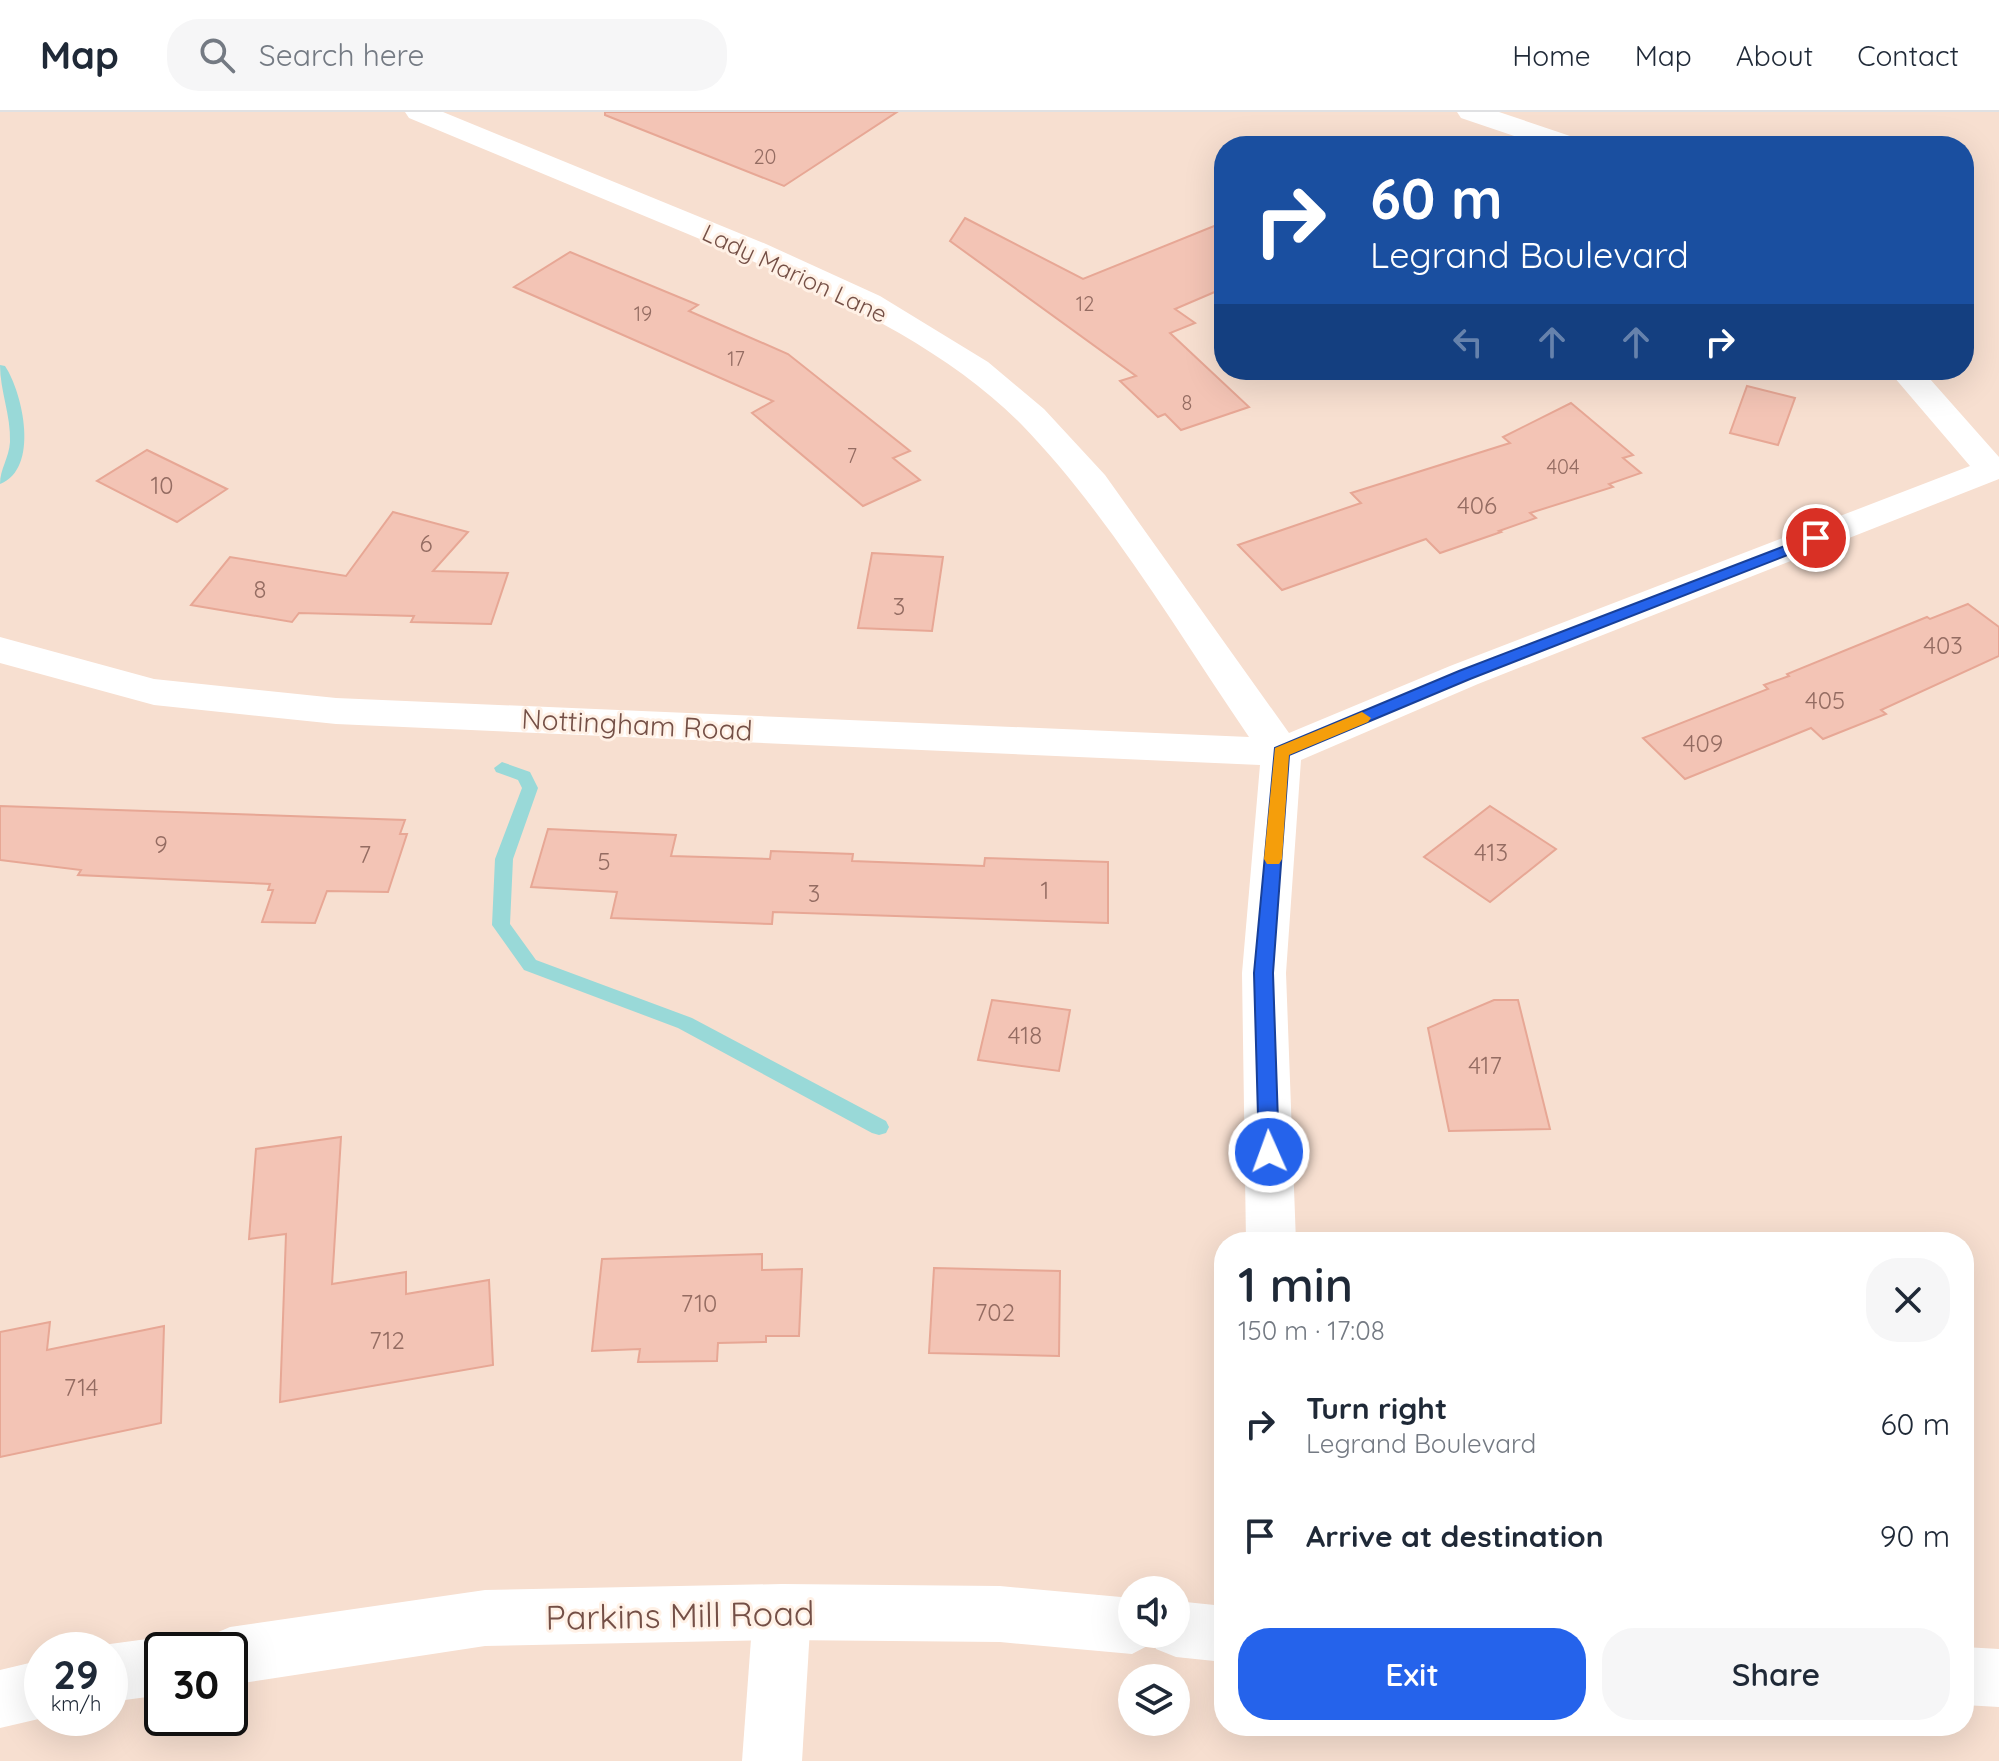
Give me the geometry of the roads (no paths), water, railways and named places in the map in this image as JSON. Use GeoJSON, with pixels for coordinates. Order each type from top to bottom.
{"type":"FeatureCollection","features":[{"type":"Feature","properties":{"kind":"street","name":"Lady Marion Lane"},"geometry":{"type":"LineString","coordinates":[[419,112],[869,303],[976,369],[1032,416],[1093,483],[1281,752]]}},
{"type":"Feature","properties":{"kind":"street"},"geometry":{"type":"LineString","coordinates":[[1471,112],[1542,136]]}},
{"type":"Feature","properties":{"kind":"street"},"geometry":{"type":"LineString","coordinates":[[1271,1232],[1264,973],[1281,752],[1479,669],[1995,469],[1913,380]]}},
{"type":"Feature","properties":{"kind":"street","name":"Nottingham Road"},"geometry":{"type":"LineString","coordinates":[[0,650],[154,692],[336,711],[1281,752]]}},
{"type":"Feature","properties":{"kind":"street"},"geometry":{"type":"LineString","coordinates":[[772,1761],[782,1612]]}},
{"type":"Feature","properties":{"kind":"street","name":"Parkins Mill Road"},"geometry":{"type":"LineString","coordinates":[[248,1653],[485,1618],[782,1612],[1000,1614],[1118,1625]]}},
{"type":"Feature","properties":{"kind":"street"},"geometry":{"type":"LineString","coordinates":[[1190,1630],[1214,1633]]}},
{"type":"Feature","properties":{"kind":"street"},"geometry":{"type":"LineString","coordinates":[[1974,1677],[1999,1678]]}},
{"type":"Feature","properties":{"kind":"street"},"geometry":{"type":"LineString","coordinates":[[0,1699],[24,1693]]}},
{"type":"Feature","properties":{"kind":"waterway"},"geometry":{"type":"LineString","coordinates":[[0,369],[10,388],[17,429],[13,465],[0,480]]}},
{"type":"Feature","properties":{"kind":"waterway"},"geometry":{"type":"LineString","coordinates":[[502,768],[524,776],[530,788],[504,859],[501,925],[530,965],[685,1023],[879,1127]]}}]}
